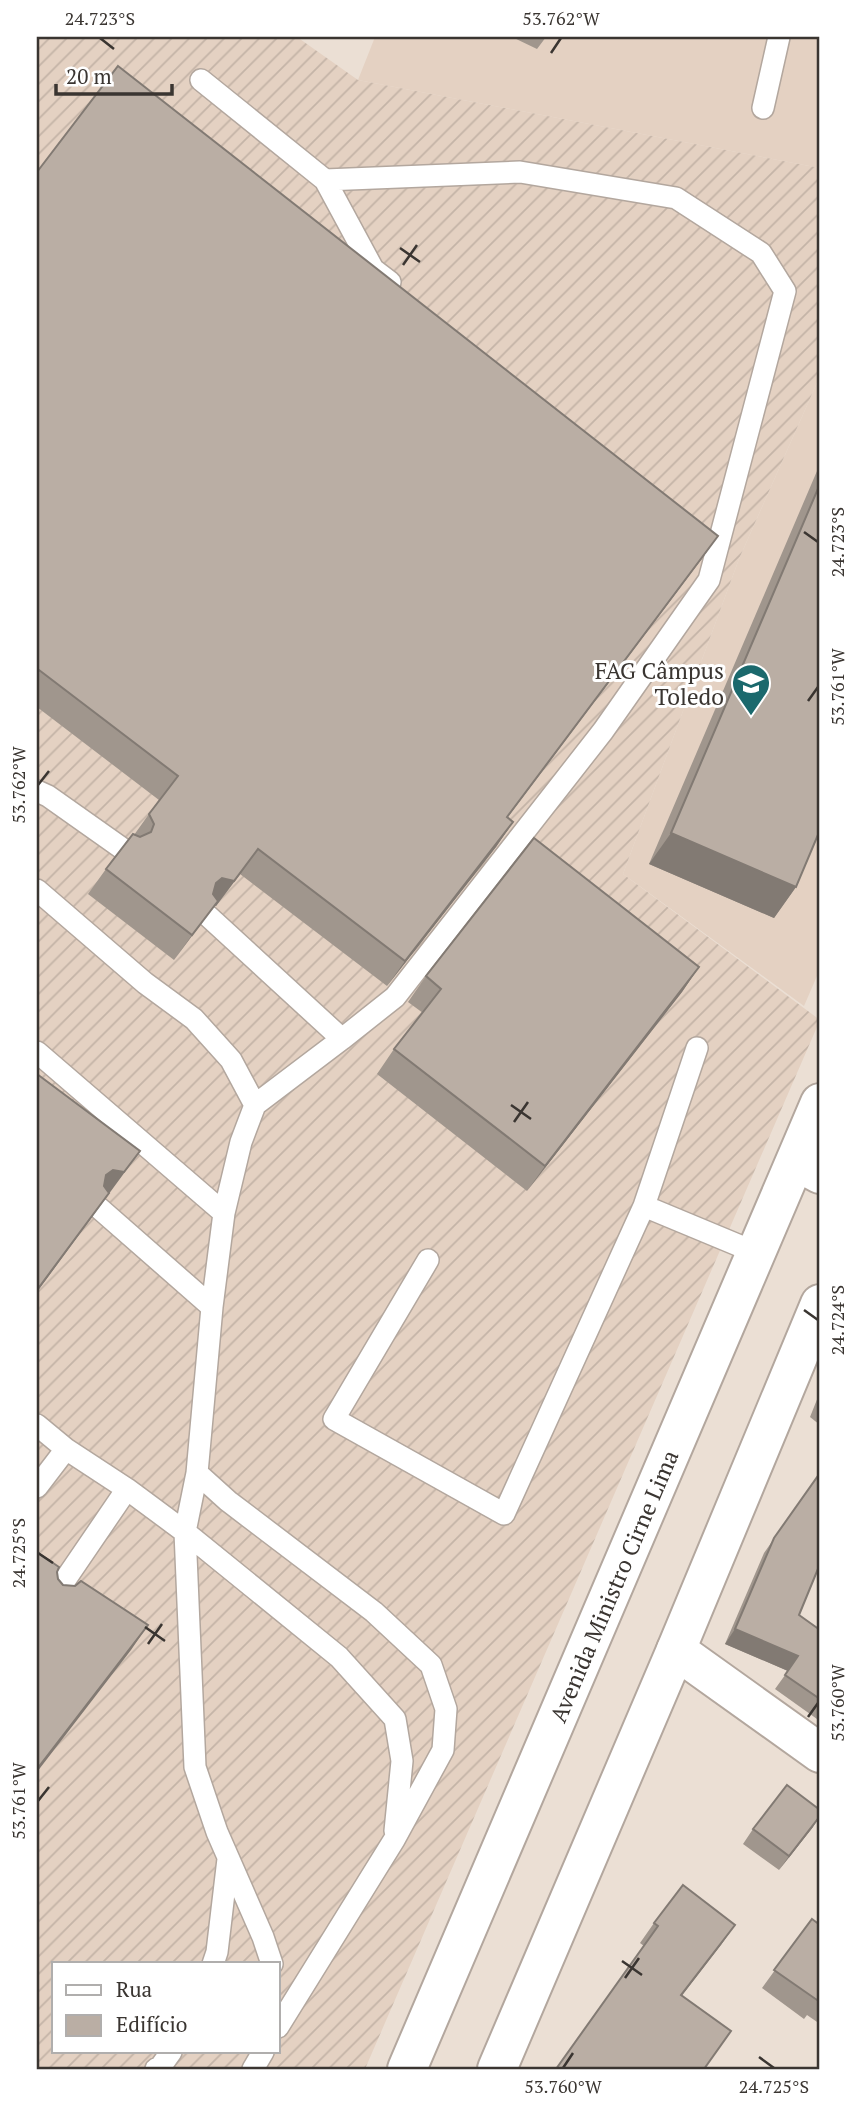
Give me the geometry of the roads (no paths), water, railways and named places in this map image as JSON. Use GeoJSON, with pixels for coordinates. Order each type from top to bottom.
{"type":"FeatureCollection","features":[{"type":"Feature","properties":{"kind":"main road","name":"Avenida Ministro Cirne Lima"},"geometry":{"type":"LineString","coordinates":[[407,2069],[757,1253],[808,1168],[820,1103]]}},
{"type":"Feature","properties":{"kind":"main road"},"geometry":{"type":"LineString","coordinates":[[497,2069],[820,1304]]}},
{"type":"Feature","properties":{"kind":"main road"},"geometry":{"type":"LineString","coordinates":[[676,1650],[820,1753]]}},
{"type":"Feature","properties":{"kind":"lane"},"geometry":{"type":"LineString","coordinates":[[763,108],[779,37]]}},
{"type":"Feature","properties":{"kind":"lane"},"geometry":{"type":"LineString","coordinates":[[201,80],[325,180],[373,269],[406,295]]}},
{"type":"Feature","properties":{"kind":"lane"},"geometry":{"type":"LineString","coordinates":[[271,1962],[217,1832],[195,1767],[185,1532],[197,1473],[223,1213],[241,1142],[255,1105],[394,997],[603,731],[709,580],[785,291],[761,253],[676,198],[520,172],[325,180]]}},
{"type":"Feature","properties":{"kind":"lane"},"geometry":{"type":"LineString","coordinates":[[699,525],[721,542]]}},
{"type":"Feature","properties":{"kind":"lane"},"geometry":{"type":"LineString","coordinates":[[37,791],[123,849]]}},
{"type":"Feature","properties":{"kind":"lane"},"geometry":{"type":"LineString","coordinates":[[37,890],[145,983],[194,1019],[232,1060],[255,1105]]}},
{"type":"Feature","properties":{"kind":"lane"},"geometry":{"type":"LineString","coordinates":[[208,916],[342,1039]]}},
{"type":"Feature","properties":{"kind":"lane"},"geometry":{"type":"LineString","coordinates":[[428,1260],[334,1419],[504,1514],[644,1206],[697,1048]]}},
{"type":"Feature","properties":{"kind":"lane"},"geometry":{"type":"LineString","coordinates":[[37,1052],[223,1213]]}},
{"type":"Feature","properties":{"kind":"lane"},"geometry":{"type":"LineString","coordinates":[[644,1206],[757,1253]]}},
{"type":"Feature","properties":{"kind":"lane"},"geometry":{"type":"LineString","coordinates":[[99,1208],[212,1307]]}},
{"type":"Feature","properties":{"kind":"lane"},"geometry":{"type":"LineString","coordinates":[[37,1425],[66,1449],[185,1532],[339,1657],[395,1719],[402,1761],[394,1840]]}},
{"type":"Feature","properties":{"kind":"lane"},"geometry":{"type":"LineString","coordinates":[[37,1487],[66,1449]]}},
{"type":"Feature","properties":{"kind":"lane"},"geometry":{"type":"LineString","coordinates":[[197,1473],[228,1501],[374,1612],[430,1664],[446,1709],[443,1750],[394,1840],[281,2022]]}},
{"type":"Feature","properties":{"kind":"lane"},"geometry":{"type":"LineString","coordinates":[[52,1599],[127,1489]]}},
{"type":"Feature","properties":{"kind":"lane"},"geometry":{"type":"LineString","coordinates":[[214,1962],[228,1858]]}},
{"type":"Feature","properties":{"kind":"lane"},"geometry":{"type":"LineString","coordinates":[[156,2069],[170,2054]]}},
{"type":"Feature","properties":{"kind":"lane"},"geometry":{"type":"LineString","coordinates":[[253,2069],[263,2054]]}},
{"type":"Feature","properties":{"kind":"place","name":"FAG Câmpus Toledo"},"geometry":{"type":"Point","coordinates":[751,717]}}]}
